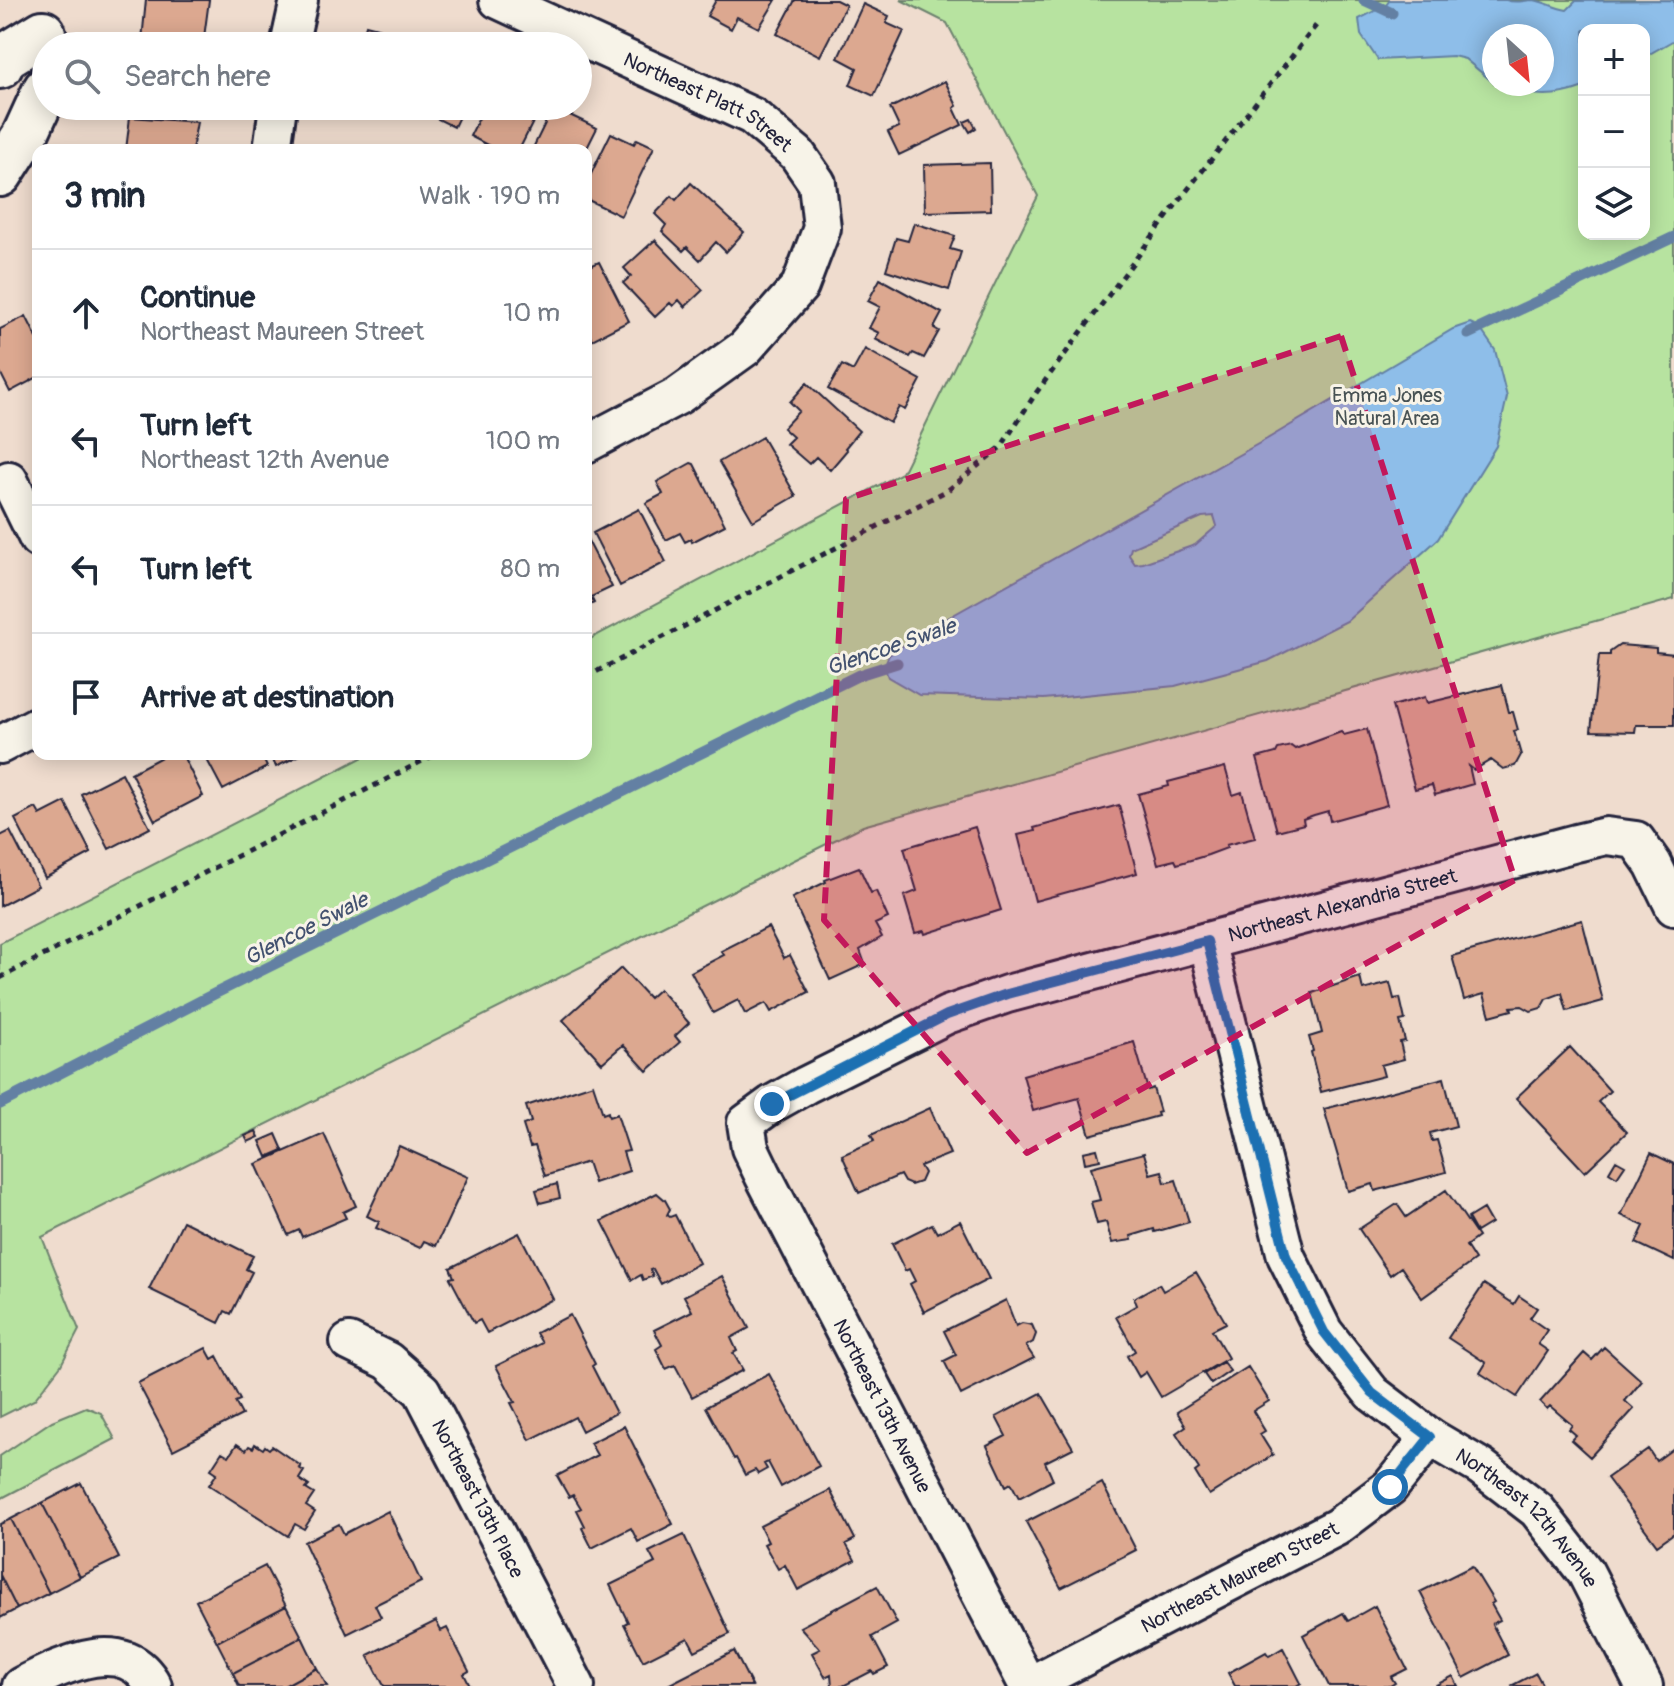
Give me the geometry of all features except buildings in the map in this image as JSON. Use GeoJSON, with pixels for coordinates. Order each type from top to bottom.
{"type":"FeatureCollection","features":[{"type":"Feature","properties":{"kind":"street"},"geometry":{"type":"LineString","coordinates":[[292,32],[299,0]]}},
{"type":"Feature","properties":{"kind":"street","name":"Northeast Platt Street"},"geometry":{"type":"LineString","coordinates":[[498,0],[568,32]]}},
{"type":"Feature","properties":{"kind":"street"},"geometry":{"type":"LineString","coordinates":[[0,66],[4,57],[32,38]]}},
{"type":"Feature","properties":{"kind":"street","name":"Northeast Platt Street"},"geometry":{"type":"LineString","coordinates":[[592,43],[752,116],[797,154],[817,183],[822,228],[800,286],[745,348],[678,396],[592,441]]}},
{"type":"Feature","properties":{"kind":"street"},"geometry":{"type":"LineString","coordinates":[[0,174],[32,120]]}},
{"type":"Feature","properties":{"kind":"street"},"geometry":{"type":"LineString","coordinates":[[273,144],[276,120]]}},
{"type":"Feature","properties":{"kind":"street"},"geometry":{"type":"LineString","coordinates":[[9,480],[32,527]]}},
{"type":"Feature","properties":{"kind":"street"},"geometry":{"type":"LineString","coordinates":[[0,745],[32,728]]}},
{"type":"Feature","properties":{"kind":"street","name":"Northeast Alexandria Street"},"geometry":{"type":"LineString","coordinates":[[746,1123],[806,1085],[947,1015],[1007,994],[1606,836],[1636,840],[1653,864],[1674,907]]}},
{"type":"Feature","properties":{"kind":"street","name":"Northeast 12th Avenue"},"geometry":{"type":"LineString","coordinates":[[1207,941],[1286,1256],[1324,1332],[1372,1393],[1430,1437],[1481,1467],[1537,1510],[1586,1573],[1644,1686]]}},
{"type":"Feature","properties":{"kind":"street","name":"Northeast 13th Avenue"},"geometry":{"type":"LineString","coordinates":[[746,1123],[750,1148],[1028,1686]]}},
{"type":"Feature","properties":{"kind":"street","name":"Northeast 13th Place"},"geometry":{"type":"LineString","coordinates":[[349,1342],[388,1361],[422,1391],[576,1686]]}},
{"type":"Feature","properties":{"kind":"street","name":"Northeast Maureen Street"},"geometry":{"type":"LineString","coordinates":[[1028,1686],[1337,1527],[1390,1487],[1430,1437]]}},
{"type":"Feature","properties":{"kind":"street"},"geometry":{"type":"LineString","coordinates":[[21,1686],[70,1661],[118,1657],[136,1663],[153,1686]]}},
{"type":"Feature","properties":{"kind":"path"},"geometry":{"type":"LineString","coordinates":[[592,674],[948,490],[1001,447],[1036,393],[1169,215],[1318,23]]}},
{"type":"Feature","properties":{"kind":"path"},"geometry":{"type":"LineString","coordinates":[[0,978],[424,760]]}},
{"type":"Feature","properties":{"kind":"highlighted area"},"geometry":{"type":"Polygon","coordinates":[[[1341,336],[1515,880],[1027,1153],[824,920],[846,499],[1341,336]]]}},
{"type":"Feature","properties":{"kind":"green space","name":"Emma Jones Natural Area"},"geometry":{"type":"Polygon","coordinates":[[[901,0],[1674,0],[1674,599],[863,826],[42,1237],[79,1330],[61,1365],[34,1400],[0,1417],[0,943],[357,760],[592,760],[592,638],[902,473],[1038,196],[947,23],[901,0]]]}},
{"type":"Feature","properties":{"kind":"green space"},"geometry":{"type":"Polygon","coordinates":[[[86,1407],[101,1413],[115,1439],[0,1499],[0,1456],[52,1421],[86,1407]]]}},
{"type":"Feature","properties":{"kind":"water"},"geometry":{"type":"Polygon","coordinates":[[[1390,0],[1534,0],[1567,10],[1576,1],[1674,0],[1674,40],[1650,54],[1650,24],[1578,24],[1578,89],[1554,95],[1554,24],[1482,24],[1482,73],[1465,59],[1453,56],[1378,60],[1361,35],[1359,19],[1390,0]]]}},
{"type":"Feature","properties":{"kind":"water"},"geometry":{"type":"Polygon","coordinates":[[[1470,323],[1479,327],[1495,350],[1507,397],[1496,446],[1438,539],[1347,621],[1268,661],[1175,686],[1044,699],[919,695],[888,677],[884,666],[889,655],[930,628],[1267,439],[1453,329],[1470,323]],[[1214,516],[1202,517],[1131,548],[1129,555],[1135,564],[1143,563],[1195,545],[1217,526],[1214,516]]]}},
{"type":"Feature","properties":{"kind":"waterway"},"geometry":{"type":"LineString","coordinates":[[1364,0],[1392,13]]}},
{"type":"Feature","properties":{"kind":"waterway","name":"Glencoe Swale"},"geometry":{"type":"LineString","coordinates":[[1468,334],[1674,237]]}},
{"type":"Feature","properties":{"kind":"waterway","name":"Glencoe Swale"},"geometry":{"type":"LineString","coordinates":[[0,1104],[216,993],[859,675],[897,663]]}},
{"type":"Feature","properties":{"kind":"route"},"geometry":{"type":"LineString","coordinates":[[772,1104],[947,1015],[1007,994],[1207,941],[1286,1256],[1324,1332],[1372,1393],[1430,1437],[1390,1487]]}}]}
